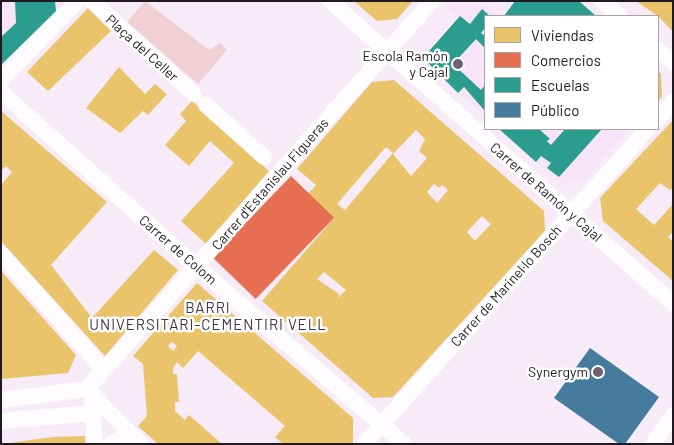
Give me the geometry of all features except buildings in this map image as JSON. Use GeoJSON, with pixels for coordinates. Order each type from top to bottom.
{"type":"FeatureCollection","features":[{"type":"Feature","properties":{"kind":"street"},"geometry":{"type":"LineString","coordinates":[[1,80],[78,1]]}},
{"type":"Feature","properties":{"kind":"street","name":"Plaça del Celler"},"geometry":{"type":"LineString","coordinates":[[92,1],[272,164]]}},
{"type":"Feature","properties":{"kind":"street","name":"Carrer de Ramón y Cajal"},"geometry":{"type":"LineString","coordinates":[[330,1],[673,303]]}},
{"type":"Feature","properties":{"kind":"street","name":"Carrer d'Estanislau Figueras"},"geometry":{"type":"LineString","coordinates":[[87,389],[197,267],[272,164],[386,51],[432,1]]}},
{"type":"Feature","properties":{"kind":"street"},"geometry":{"type":"LineString","coordinates":[[602,1],[618,15]]}},
{"type":"Feature","properties":{"kind":"street"},"geometry":{"type":"LineString","coordinates":[[659,51],[673,63]]}},
{"type":"Feature","properties":{"kind":"street","name":"Carrer de Colom"},"geometry":{"type":"LineString","coordinates":[[1,92],[197,267],[404,444]]}},
{"type":"Feature","properties":{"kind":"street"},"geometry":{"type":"LineString","coordinates":[[659,117],[673,102]]}},
{"type":"Feature","properties":{"kind":"street","name":"Carrer de Marinel·lo Bosch"},"geometry":{"type":"LineString","coordinates":[[364,444],[647,130]]}},
{"type":"Feature","properties":{"kind":"street"},"geometry":{"type":"LineString","coordinates":[[1,254],[98,364],[99,375]]}},
{"type":"Feature","properties":{"kind":"street"},"geometry":{"type":"LineString","coordinates":[[1,400],[87,389]]}},
{"type":"Feature","properties":{"kind":"street"},"geometry":{"type":"LineString","coordinates":[[87,389],[94,413],[95,444]]}},
{"type":"Feature","properties":{"kind":"street"},"geometry":{"type":"LineString","coordinates":[[87,389],[141,444]]}},
{"type":"Feature","properties":{"kind":"street"},"geometry":{"type":"LineString","coordinates":[[1,421],[94,413]]}},
{"type":"Feature","properties":{"kind":"street"},"geometry":{"type":"LineString","coordinates":[[653,444],[673,415]]}},
{"type":"Feature","properties":{"kind":"street"},"geometry":{"type":"LineString","coordinates":[[110,444],[129,432]]}},
{"type":"Feature","properties":{"kind":"shaded area"},"geometry":{"type":"Polygon","coordinates":[[[1,1],[66,1],[1,65],[1,1]]]}},
{"type":"Feature","properties":{"kind":"shaded area"},"geometry":{"type":"Polygon","coordinates":[[[145,1],[209,50],[220,43],[227,50],[198,84],[127,22],[145,1]]]}},
{"type":"Feature","properties":{"kind":"shaded area","name":"Escola Ramón y Cajal"},"geometry":{"type":"Polygon","coordinates":[[[447,1],[481,1],[498,15],[484,15],[484,116],[423,58],[458,18],[444,5],[447,1]]]}},
{"type":"Feature","properties":{"kind":"shaded area"},"geometry":{"type":"Polygon","coordinates":[[[500,130],[630,130],[582,182],[561,183],[500,130]]]}},
{"type":"Feature","properties":{"kind":"place","name":"Escola Ramón y Cajal"},"geometry":{"type":"Point","coordinates":[458,64]}},
{"type":"Feature","properties":{"kind":"place","name":"Synergym"},"geometry":{"type":"Point","coordinates":[598,372]}},
{"type":"Feature","properties":{"kind":"district","name":"BARRI UNIVERSITARI-CEMENTIRI VELL"},"geometry":{"type":"Point","coordinates":[208,316]}}]}
